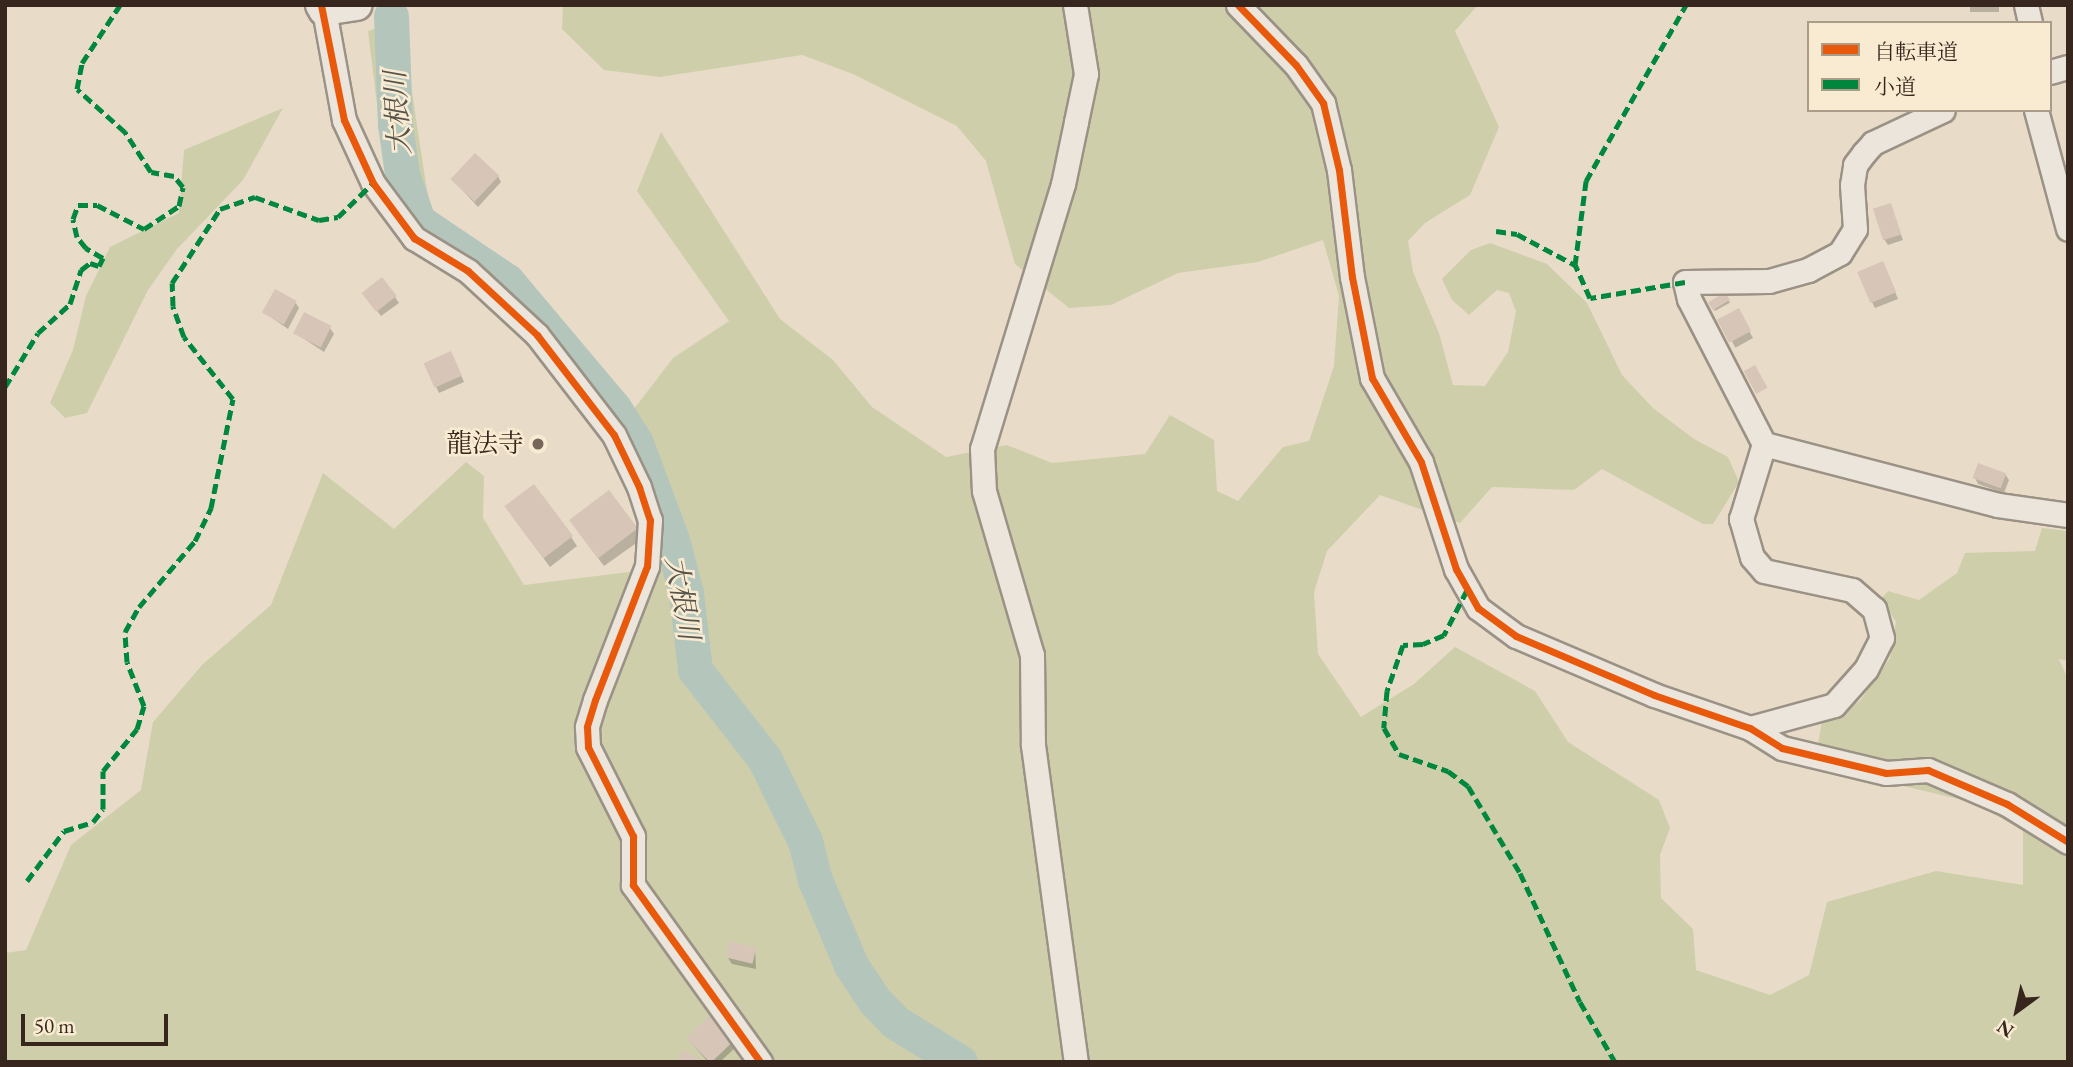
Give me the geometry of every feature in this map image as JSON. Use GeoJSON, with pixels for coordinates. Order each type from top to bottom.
{"type":"FeatureCollection","features":[{"type":"Feature","properties":{"kind":"street"},"geometry":{"type":"LineString","coordinates":[[357,5],[323,8],[344,120],[373,183],[414,238],[468,271],[537,335],[614,435],[639,487],[650,520],[647,566],[594,700],[587,727],[588,747],[633,836],[633,885],[760,1062]]}},
{"type":"Feature","properties":{"kind":"street"},"geometry":{"type":"LineString","coordinates":[[1076,5],[1086,74],[1063,184],[982,449],[984,491],[1032,655],[1033,745],[1076,1062]]}},
{"type":"Feature","properties":{"kind":"street"},"geometry":{"type":"LineString","coordinates":[[1238,5],[1297,65],[1323,103],[1339,170],[1352,277],[1372,378],[1421,462],[1456,569],[1478,608],[1516,636],[1654,695],[1750,728],[1782,748],[1886,773],[1928,770],[1944,775],[2007,804],[2068,842]]}},
{"type":"Feature","properties":{"kind":"street"},"geometry":{"type":"LineString","coordinates":[[1750,728],[1834,705],[1866,669],[1882,638],[1874,609],[1852,590],[1764,570],[1752,556],[1741,519],[1764,444],[1689,299],[1685,282],[1769,281],[1808,270],[1840,253],[1855,229],[1852,185],[1855,165],[1873,143],[1939,112]]}},
{"type":"Feature","properties":{"kind":"street"},"geometry":{"type":"LineString","coordinates":[[2037,112],[2068,229]]}},
{"type":"Feature","properties":{"kind":"street"},"geometry":{"type":"LineString","coordinates":[[1764,444],[1998,505],[2068,515]]}},
{"type":"Feature","properties":{"kind":"green space"},"geometry":{"type":"Polygon","coordinates":[[[563,5],[1478,5],[1455,31],[1499,127],[1470,195],[1425,223],[1408,241],[1413,272],[1439,333],[1453,385],[1485,386],[1508,352],[1516,311],[1509,293],[1497,290],[1469,315],[1452,300],[1442,279],[1471,250],[1490,243],[1547,264],[1587,303],[1622,375],[1653,408],[1694,439],[1728,457],[1739,482],[1713,524],[1703,524],[1602,469],[1574,490],[1492,487],[1460,523],[1380,495],[1327,551],[1314,592],[1318,654],[1361,717],[1414,684],[1455,647],[1535,691],[1568,742],[1659,800],[1670,828],[1660,855],[1661,898],[1693,929],[1696,970],[1770,995],[1809,975],[1827,902],[1936,871],[2023,885],[2023,831],[1975,803],[1878,780],[1818,744],[1822,721],[1860,701],[1890,658],[1896,622],[1881,599],[1888,591],[1919,600],[1957,573],[1965,553],[2035,551],[2042,528],[2068,531],[2068,661],[2059,659],[2068,679],[2068,1062],[5,1062],[5,953],[26,950],[71,845],[141,790],[153,722],[203,664],[271,605],[323,473],[394,529],[466,462],[484,476],[483,518],[524,585],[653,569],[656,519],[650,480],[614,435],[673,358],[729,321],[637,191],[661,132],[780,319],[833,360],[872,407],[946,457],[1007,445],[1052,463],[1145,454],[1170,415],[1214,440],[1217,491],[1238,501],[1283,447],[1309,441],[1334,366],[1339,296],[1323,240],[1258,262],[1178,273],[1111,305],[1069,308],[1015,264],[986,161],[957,126],[853,74],[802,55],[660,77],[604,70],[562,29],[563,5]]]}},
{"type":"Feature","properties":{"kind":"green space"},"geometry":{"type":"Polygon","coordinates":[[[401,19],[438,255],[398,218],[381,137],[368,31],[401,19]]]}},
{"type":"Feature","properties":{"kind":"green space"},"geometry":{"type":"Polygon","coordinates":[[[283,108],[243,180],[177,249],[148,290],[87,413],[65,418],[50,403],[73,350],[86,296],[110,247],[179,213],[184,150],[283,108]]]}},
{"type":"Feature","properties":{"kind":"building"},"geometry":{"type":"Polygon","coordinates":[[[475,153],[499,176],[475,202],[450,179],[475,153]]]}},
{"type":"Feature","properties":{"kind":"building"},"geometry":{"type":"Polygon","coordinates":[[[1891,203],[1901,234],[1883,240],[1873,209],[1891,203]]]}},
{"type":"Feature","properties":{"kind":"building"},"geometry":{"type":"Polygon","coordinates":[[[1883,261],[1896,292],[1871,303],[1857,272],[1883,261]]]}},
{"type":"Feature","properties":{"kind":"building"},"geometry":{"type":"Polygon","coordinates":[[[382,277],[397,296],[376,312],[362,293],[382,277]]]}},
{"type":"Feature","properties":{"kind":"building"},"geometry":{"type":"Polygon","coordinates":[[[275,289],[297,301],[284,325],[262,313],[275,289]]]}},
{"type":"Feature","properties":{"kind":"building"},"geometry":{"type":"Polygon","coordinates":[[[1725,292],[1730,300],[1713,310],[1708,303],[1725,292]]]}},
{"type":"Feature","properties":{"kind":"building"},"geometry":{"type":"Polygon","coordinates":[[[1739,308],[1751,331],[1729,343],[1717,320],[1739,308]]]}},
{"type":"Feature","properties":{"kind":"building"},"geometry":{"type":"Polygon","coordinates":[[[304,312],[332,326],[321,347],[293,333],[304,312]]]}},
{"type":"Feature","properties":{"kind":"building"},"geometry":{"type":"Polygon","coordinates":[[[451,351],[462,376],[435,388],[424,363],[451,351]]]}},
{"type":"Feature","properties":{"kind":"building"},"geometry":{"type":"Polygon","coordinates":[[[1755,365],[1768,388],[1756,394],[1744,371],[1755,365]]]}},
{"type":"Feature","properties":{"kind":"building"},"geometry":{"type":"Polygon","coordinates":[[[1978,463],[2006,473],[2001,488],[1973,478],[1978,463]]]}},
{"type":"Feature","properties":{"kind":"building"},"geometry":{"type":"Polygon","coordinates":[[[534,484],[573,536],[544,558],[504,506],[534,484]]]}},
{"type":"Feature","properties":{"kind":"building"},"geometry":{"type":"Polygon","coordinates":[[[609,490],[638,528],[598,558],[569,520],[609,490]]]}},
{"type":"Feature","properties":{"kind":"building"},"geometry":{"type":"Polygon","coordinates":[[[730,941],[756,947],[752,964],[726,958],[730,941]]]}},
{"type":"Feature","properties":{"kind":"building"},"geometry":{"type":"Polygon","coordinates":[[[710,1015],[734,1040],[710,1062],[686,1038],[710,1015]]]}},
{"type":"Feature","properties":{"kind":"building"},"geometry":{"type":"Polygon","coordinates":[[[683,1050],[699,1059],[697,1062],[677,1062],[683,1050]]]}},
{"type":"Feature","properties":{"kind":"waterway","name":"大根川"},"geometry":{"type":"LineString","coordinates":[[391,16],[395,124],[402,174],[418,221],[507,281],[614,408],[636,443],[672,540],[686,593],[695,670],[764,758],[805,841],[815,880],[851,965],[874,1000],[895,1022],[960,1062]]}},
{"type":"Feature","properties":{"kind":"marked path"},"geometry":{"type":"LineString","coordinates":[[5,387],[38,333],[70,304],[81,270],[90,263],[99,266],[103,258],[86,248],[77,237],[73,219],[78,205],[97,205],[144,229],[179,206],[183,187],[174,176],[151,172],[125,132],[77,89],[82,63],[120,5]]}},
{"type":"Feature","properties":{"kind":"marked path"},"geometry":{"type":"LineString","coordinates":[[1685,282],[1590,298],[1575,265],[1586,181],[1686,5]]}},
{"type":"Feature","properties":{"kind":"marked path"},"geometry":{"type":"LineString","coordinates":[[27,881],[64,831],[93,822],[103,809],[103,771],[137,729],[144,706],[127,662],[125,632],[139,607],[195,541],[211,508],[233,399],[184,337],[173,306],[172,283],[220,209],[255,197],[319,220],[338,217],[373,183]]}},
{"type":"Feature","properties":{"kind":"marked path"},"geometry":{"type":"LineString","coordinates":[[1496,231],[1517,234],[1575,265]]}},
{"type":"Feature","properties":{"kind":"marked path"},"geometry":{"type":"LineString","coordinates":[[1467,590],[1444,635],[1423,644],[1403,645],[1387,691],[1384,728],[1399,754],[1448,771],[1468,786],[1520,873],[1580,1002],[1615,1062]]}},
{"type":"Feature","properties":{"kind":"cycle path"},"geometry":{"type":"LineString","coordinates":[[321,5],[344,120],[373,183],[414,238],[468,271],[537,335],[614,435],[639,487],[650,520],[647,566],[595,700],[587,727],[588,747],[633,836],[633,885],[760,1062]]}},
{"type":"Feature","properties":{"kind":"cycle path"},"geometry":{"type":"LineString","coordinates":[[1238,5],[1296,65],[1323,103],[1339,170],[1352,277],[1372,378],[1421,462],[1456,569],[1478,608],[1516,636],[1654,695],[1750,728],[1782,748],[1886,773],[1928,770],[2007,804],[2068,842]]}},
{"type":"Feature","properties":{"kind":"place","name":"龍法寺"},"geometry":{"type":"Point","coordinates":[538,444]}}]}
